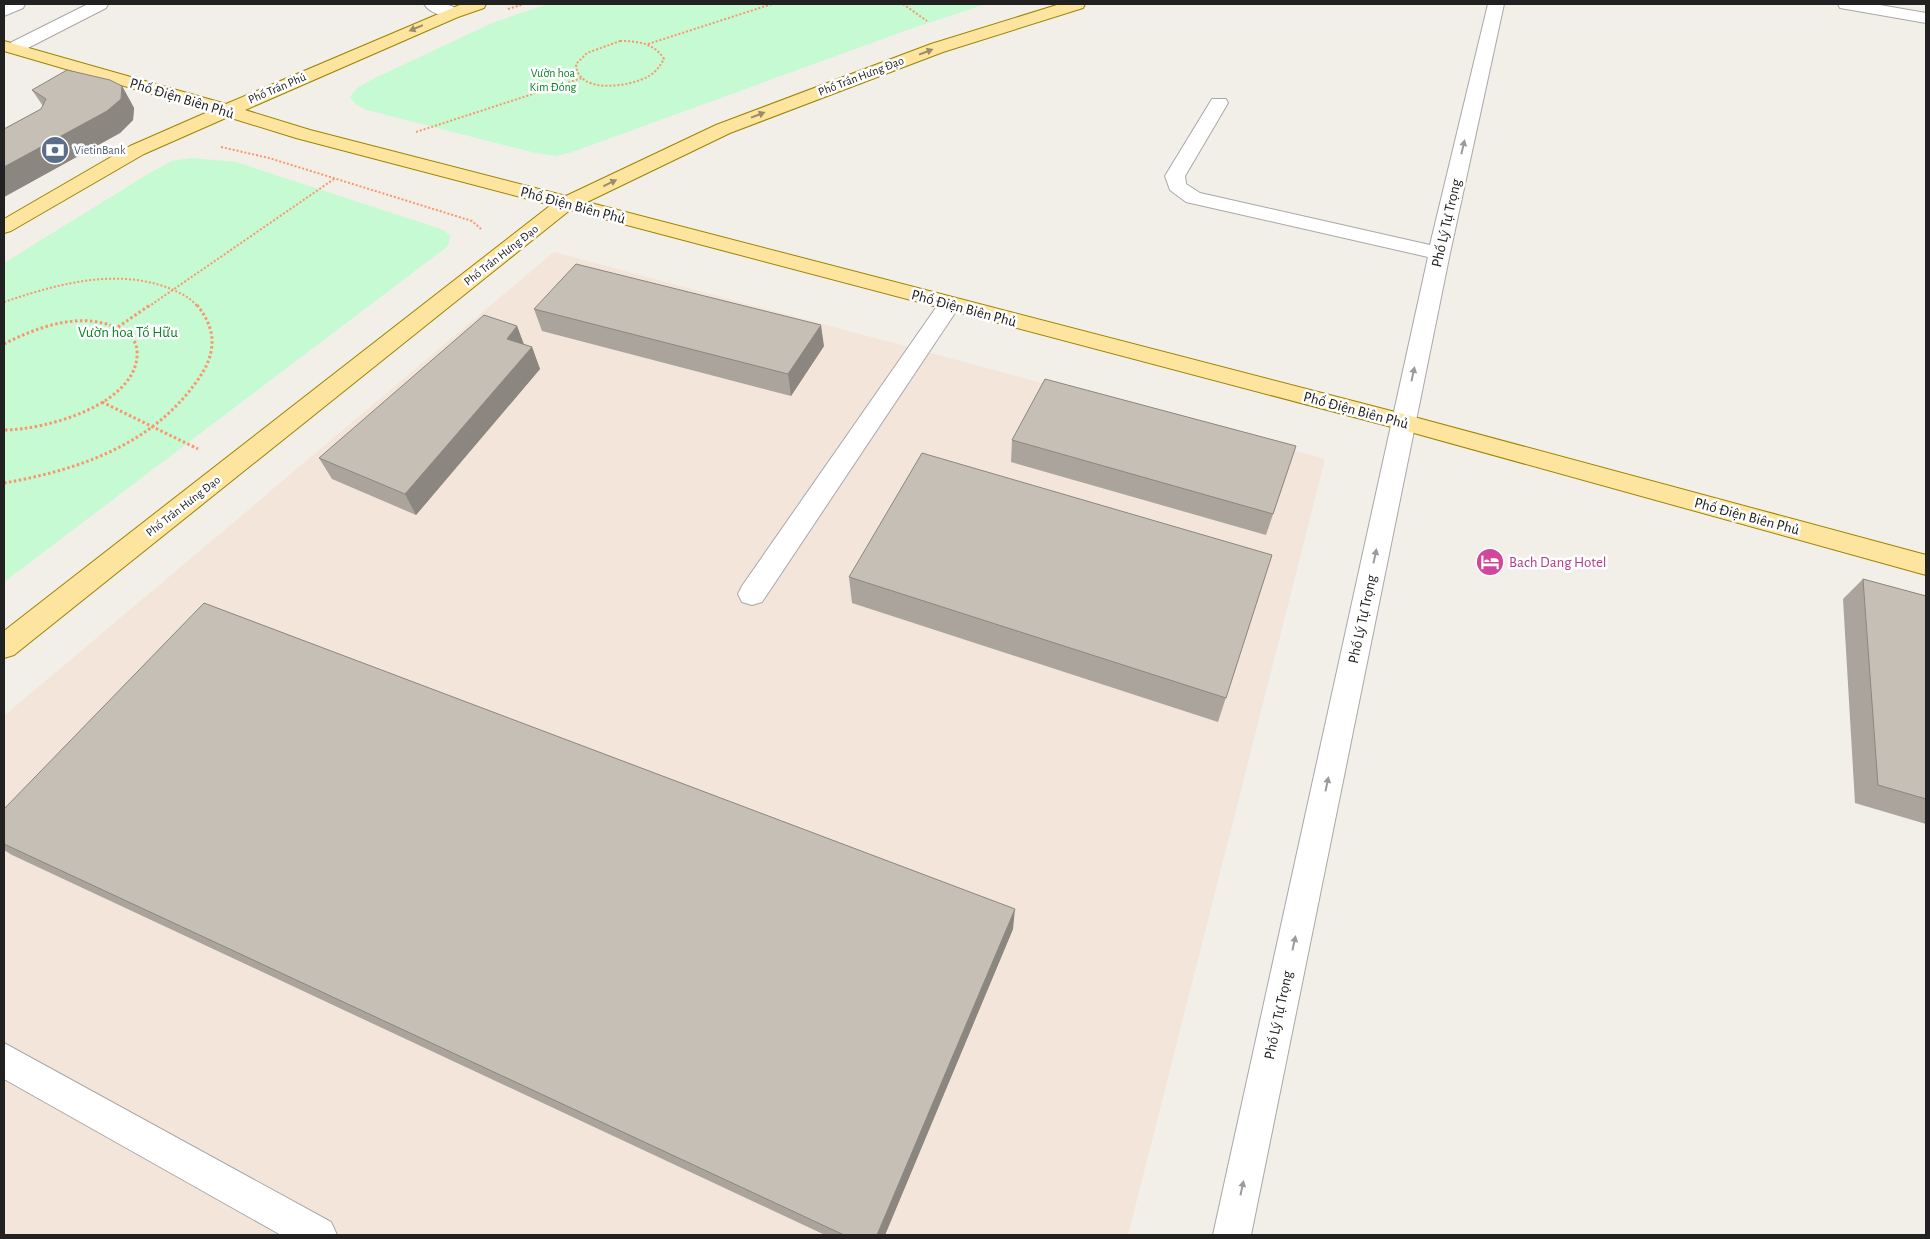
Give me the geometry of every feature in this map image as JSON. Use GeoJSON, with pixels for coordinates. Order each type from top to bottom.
{"type":"FeatureCollection","features":[{"type":"Feature","properties":{"kind":"main road","name":"Phố Trần Phú"},"geometry":{"type":"LineString","coordinates":[[4,228],[137,150],[452,13],[478,4]]}},
{"type":"Feature","properties":{"kind":"main road","name":"Phố Trần Hưng Đạo"},"geometry":{"type":"LineString","coordinates":[[4,647],[566,204],[723,128],[937,48],[1077,4]]}},
{"type":"Feature","properties":{"kind":"main road","name":"Phố Điện Biên Phủ"},"geometry":{"type":"LineString","coordinates":[[9,47],[153,88],[303,134],[1403,422],[1926,565]]}},
{"type":"Feature","properties":{"kind":"street"},"geometry":{"type":"LineString","coordinates":[[4,11],[17,4]]}},
{"type":"Feature","properties":{"kind":"street"},"geometry":{"type":"LineString","coordinates":[[9,47],[100,4]]}},
{"type":"Feature","properties":{"kind":"street"},"geometry":{"type":"LineString","coordinates":[[432,4],[452,13]]}},
{"type":"Feature","properties":{"kind":"street","name":"Phố Lý Tự Trọng"},"geometry":{"type":"LineString","coordinates":[[1232,1235],[1439,253],[1496,4]]}},
{"type":"Feature","properties":{"kind":"street"},"geometry":{"type":"LineString","coordinates":[[1846,4],[1926,18]]}},
{"type":"Feature","properties":{"kind":"street"},"geometry":{"type":"LineString","coordinates":[[1219,103],[1175,176],[1176,186],[1193,198],[1439,253]]}},
{"type":"Feature","properties":{"kind":"street"},"geometry":{"type":"LineString","coordinates":[[752,594],[950,304]]}},
{"type":"Feature","properties":{"kind":"street"},"geometry":{"type":"LineString","coordinates":[[4,1060],[318,1235]]}},
{"type":"Feature","properties":{"kind":"path"},"geometry":{"type":"LineString","coordinates":[[506,9],[524,4]]}},
{"type":"Feature","properties":{"kind":"path"},"geometry":{"type":"LineString","coordinates":[[648,44],[660,52],[664,59],[658,71],[642,80],[612,86],[593,83],[582,78],[577,72],[576,64],[582,55],[592,48],[620,41],[648,44],[772,4]]}},
{"type":"Feature","properties":{"kind":"path"},"geometry":{"type":"LineString","coordinates":[[903,4],[931,24]]}},
{"type":"Feature","properties":{"kind":"path"},"geometry":{"type":"LineString","coordinates":[[422,136],[412,133],[582,78]]}},
{"type":"Feature","properties":{"kind":"path"},"geometry":{"type":"LineString","coordinates":[[213,145],[269,158],[472,220],[482,230],[480,237]]}},
{"type":"Feature","properties":{"kind":"path"},"geometry":{"type":"LineString","coordinates":[[118,327],[335,179]]}},
{"type":"Feature","properties":{"kind":"path"},"geometry":{"type":"LineString","coordinates":[[4,302],[43,288],[92,280],[138,280],[175,289],[202,306],[214,332],[210,362],[189,396],[152,428],[104,455],[51,475],[4,483]]}},
{"type":"Feature","properties":{"kind":"path"},"geometry":{"type":"LineString","coordinates":[[4,344],[45,327],[72,322],[98,322],[118,327],[132,337],[137,351],[134,368],[122,386],[102,402],[77,416],[49,426],[21,430],[4,430]]}},
{"type":"Feature","properties":{"kind":"path"},"geometry":{"type":"LineString","coordinates":[[102,402],[200,450]]}},
{"type":"Feature","properties":{"kind":"shaded area"},"geometry":{"type":"Polygon","coordinates":[[[554,252],[1325,459],[1128,1235],[4,1235],[4,716],[554,252]]]}},
{"type":"Feature","properties":{"kind":"green space","name":"Vườn hoa Kim Đồng"},"geometry":{"type":"Polygon","coordinates":[[[548,4],[986,4],[910,29],[572,152],[556,156],[536,153],[367,110],[355,104],[350,97],[357,88],[375,78],[492,23],[548,4]]]}},
{"type":"Feature","properties":{"kind":"green space","name":"Vườn hoa Tố Hữu"},"geometry":{"type":"Polygon","coordinates":[[[191,158],[236,162],[444,230],[450,236],[448,246],[4,582],[4,263],[148,174],[172,161],[191,158]]]}},
{"type":"Feature","properties":{"kind":"building"},"geometry":{"type":"Polygon","coordinates":[[[67,70],[110,80],[122,86],[121,99],[107,111],[4,167],[4,129],[41,109],[46,99],[32,90],[67,70]]]}},
{"type":"Feature","properties":{"kind":"building"},"geometry":{"type":"Polygon","coordinates":[[[576,264],[821,325],[788,374],[534,309],[576,264]]]}},
{"type":"Feature","properties":{"kind":"building"},"geometry":{"type":"Polygon","coordinates":[[[484,315],[517,326],[507,339],[532,347],[405,494],[319,458],[484,315]]]}},
{"type":"Feature","properties":{"kind":"building"},"geometry":{"type":"Polygon","coordinates":[[[1045,379],[1296,446],[1273,514],[1012,440],[1045,379]]]}},
{"type":"Feature","properties":{"kind":"building"},"geometry":{"type":"Polygon","coordinates":[[[922,453],[1272,555],[1226,698],[849,577],[922,453]]]}},
{"type":"Feature","properties":{"kind":"building"},"geometry":{"type":"Polygon","coordinates":[[[1863,579],[1926,596],[1926,799],[1878,785],[1863,579]]]}},
{"type":"Feature","properties":{"kind":"building"},"geometry":{"type":"Polygon","coordinates":[[[204,603],[1015,909],[877,1235],[844,1235],[4,844],[4,809],[204,603]]]}},
{"type":"Feature","properties":{"kind":"place","name":"VietinBank"},"geometry":{"type":"Point","coordinates":[55,150]}},
{"type":"Feature","properties":{"kind":"place","name":"Bach Dang Hotel"},"geometry":{"type":"Point","coordinates":[1490,562]}}]}
